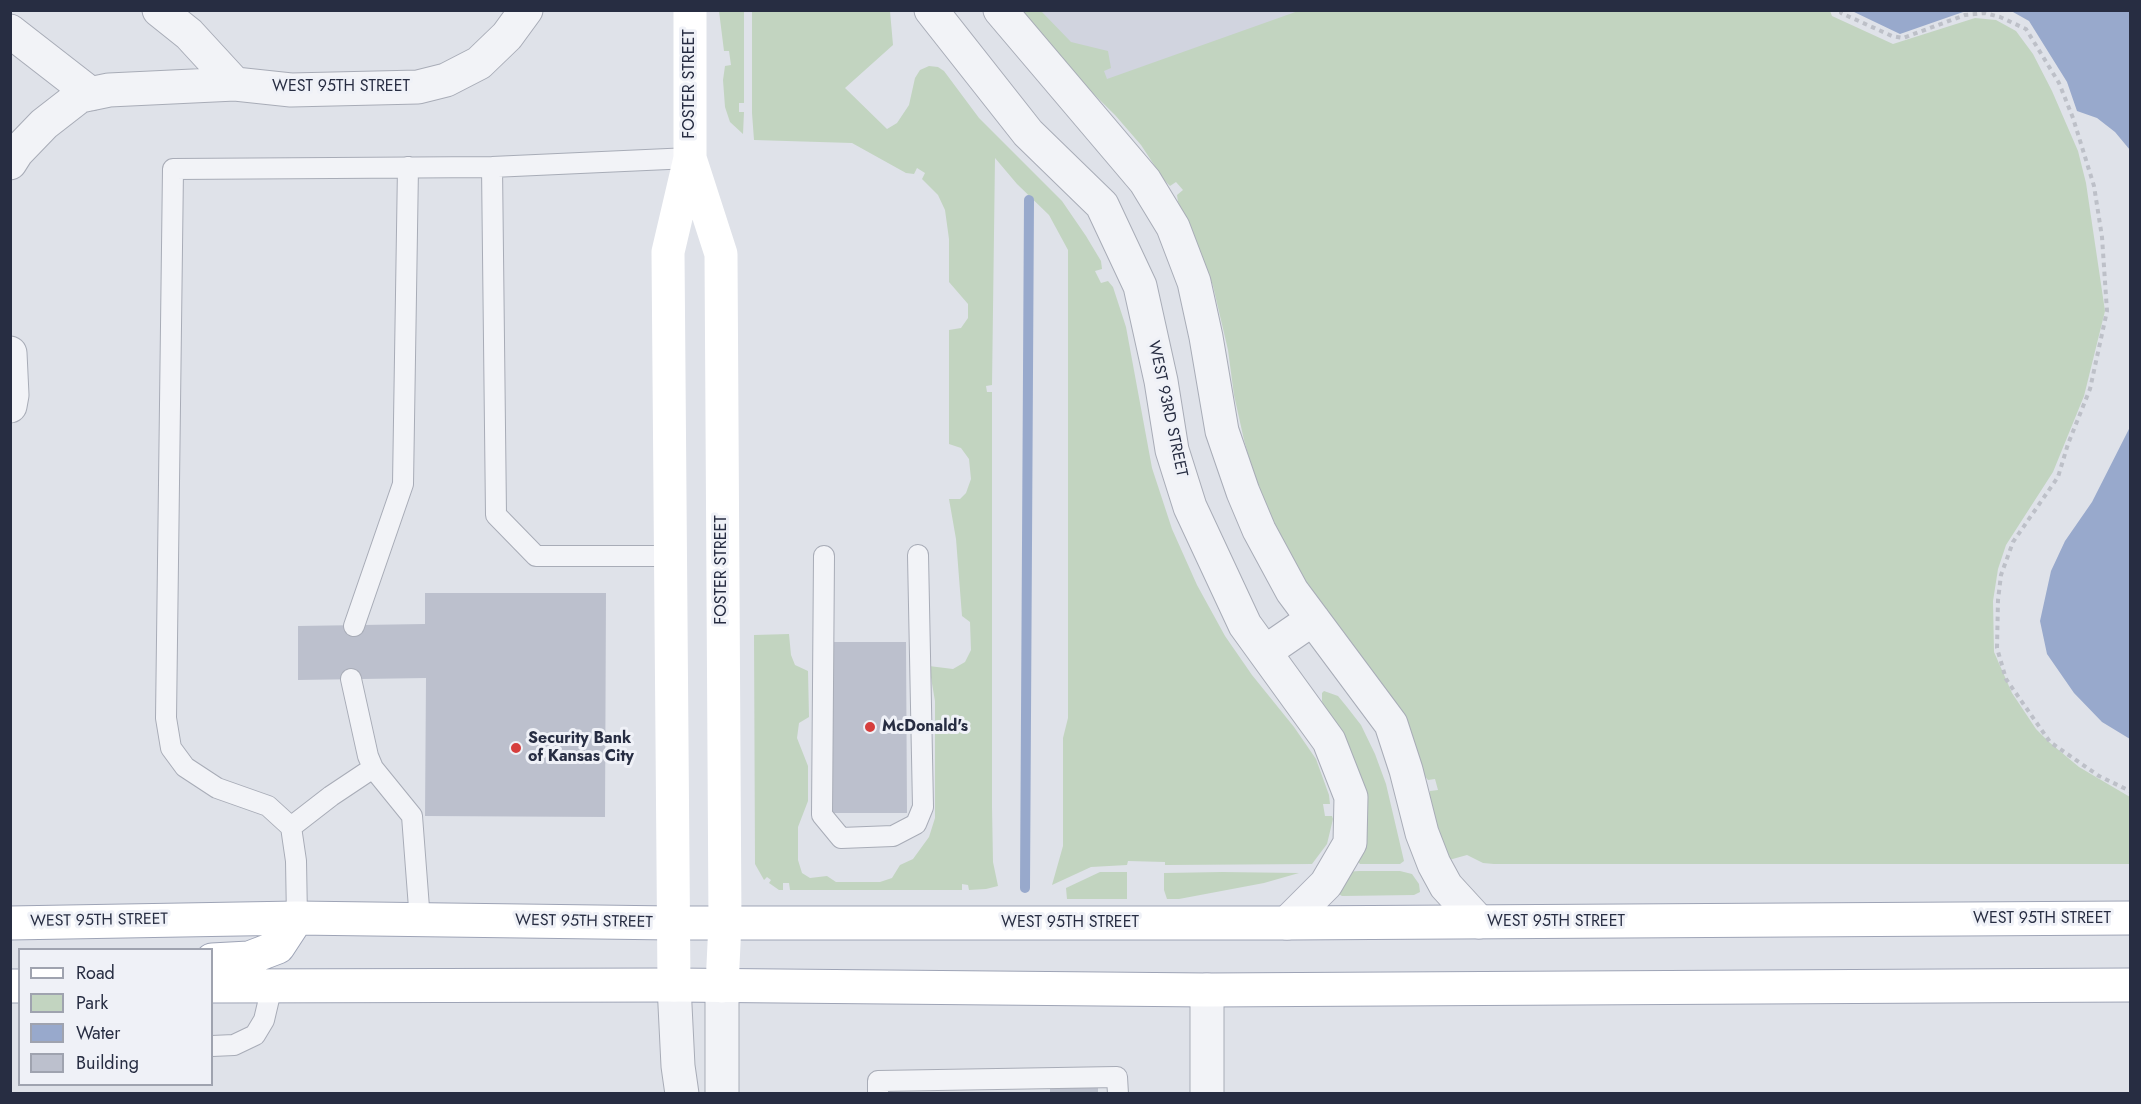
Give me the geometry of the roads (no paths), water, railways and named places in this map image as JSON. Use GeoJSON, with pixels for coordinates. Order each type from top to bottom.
{"type":"FeatureCollection","features":[{"type":"Feature","properties":{"kind":"main road","name":"FOSTER STREET"},"geometry":{"type":"LineString","coordinates":[[674,985],[668,252],[690,159],[690,10]]}},
{"type":"Feature","properties":{"kind":"main road","name":"FOSTER STREET"},"geometry":{"type":"LineString","coordinates":[[690,159],[721,254],[725,924],[722,986]]}},
{"type":"Feature","properties":{"kind":"main road","name":"WEST 95TH STREET"},"geometry":{"type":"LineString","coordinates":[[10,923],[297,918],[672,924],[1287,924],[2130,918]]}},
{"type":"Feature","properties":{"kind":"main road"},"geometry":{"type":"LineString","coordinates":[[213,960],[249,958],[278,947],[297,918]]}},
{"type":"Feature","properties":{"kind":"main road"},"geometry":{"type":"LineString","coordinates":[[213,986],[674,985],[1207,990],[2130,985]]}},
{"type":"Feature","properties":{"kind":"street"},"geometry":{"type":"LineString","coordinates":[[159,10],[189,34],[235,84]]}},
{"type":"Feature","properties":{"kind":"street","name":"WEST 95TH STREET"},"geometry":{"type":"LineString","coordinates":[[10,163],[16,152],[44,124],[80,96],[109,90],[235,84],[291,90],[418,87],[446,80],[479,63],[507,36],[526,10]]}},
{"type":"Feature","properties":{"kind":"street","name":"WEST 93RD STREET"},"geometry":{"type":"LineString","coordinates":[[931,10],[1028,133],[1102,205],[1140,286],[1161,381],[1172,450],[1190,507],[1245,625],[1329,741],[1351,797],[1350,843],[1326,884],[1287,924]]}},
{"type":"Feature","properties":{"kind":"street"},"geometry":{"type":"LineString","coordinates":[[1000,10],[1145,181],[1173,227],[1194,282],[1222,431],[1259,530],[1292,591],[1390,724],[1406,770],[1422,834],[1434,864],[1446,886],[1479,922]]}},
{"type":"Feature","properties":{"kind":"street"},"geometry":{"type":"LineString","coordinates":[[10,31],[91,94]]}},
{"type":"Feature","properties":{"kind":"street"},"geometry":{"type":"LineString","coordinates":[[10,353],[12,395],[10,406]]}},
{"type":"Feature","properties":{"kind":"street"},"geometry":{"type":"LineString","coordinates":[[1265,652],[1313,619]]}},
{"type":"Feature","properties":{"kind":"street"},"geometry":{"type":"LineString","coordinates":[[674,985],[678,1066],[682,1094]]}},
{"type":"Feature","properties":{"kind":"street"},"geometry":{"type":"LineString","coordinates":[[722,986],[722,1094]]}},
{"type":"Feature","properties":{"kind":"street"},"geometry":{"type":"LineString","coordinates":[[1207,990],[1207,1094]]}},
{"type":"Feature","properties":{"kind":"lane"},"geometry":{"type":"LineString","coordinates":[[297,918],[296,861],[291,827],[268,806],[217,789],[185,767],[171,748],[166,718],[173,169],[492,167],[690,159]]}},
{"type":"Feature","properties":{"kind":"lane"},"geometry":{"type":"LineString","coordinates":[[354,626],[403,484],[408,167]]}},
{"type":"Feature","properties":{"kind":"lane"},"geometry":{"type":"LineString","coordinates":[[492,167],[495,515],[536,556],[670,556]]}},
{"type":"Feature","properties":{"kind":"lane"},"geometry":{"type":"LineString","coordinates":[[824,556],[822,814],[841,838],[893,836],[916,824],[923,807],[918,555]]}},
{"type":"Feature","properties":{"kind":"lane"},"geometry":{"type":"LineString","coordinates":[[351,679],[368,756],[373,768],[412,816],[420,921]]}},
{"type":"Feature","properties":{"kind":"lane"},"geometry":{"type":"LineString","coordinates":[[291,827],[331,796],[373,768]]}},
{"type":"Feature","properties":{"kind":"lane"},"geometry":{"type":"LineString","coordinates":[[213,1046],[234,1046],[255,1035],[265,1016],[272,986]]}},
{"type":"Feature","properties":{"kind":"lane"},"geometry":{"type":"LineString","coordinates":[[878,1094],[878,1081],[1031,1086],[1117,1077],[1118,1094]]}},
{"type":"Feature","properties":{"kind":"water"},"geometry":{"type":"Polygon","coordinates":[[[1852,10],[1966,11],[1900,34],[1852,10]]]}},
{"type":"Feature","properties":{"kind":"water"},"geometry":{"type":"Polygon","coordinates":[[[2003,11],[2130,11],[2130,150],[2115,132],[2097,118],[2077,111],[2067,82],[2029,21],[2013,12],[2003,11]]]}},
{"type":"Feature","properties":{"kind":"water"},"geometry":{"type":"Polygon","coordinates":[[[2130,427],[2130,739],[2102,722],[2074,693],[2047,654],[2040,621],[2051,571],[2065,541],[2092,502],[2130,427]]]}},
{"type":"Feature","properties":{"kind":"waterway"},"geometry":{"type":"LineString","coordinates":[[1025,888],[1029,200]]}},
{"type":"Feature","properties":{"kind":"place","name":"McDonald's"},"geometry":{"type":"Point","coordinates":[870,727]}},
{"type":"Feature","properties":{"kind":"place","name":"Security Bank of Kansas City"},"geometry":{"type":"Point","coordinates":[516,748]}}]}
